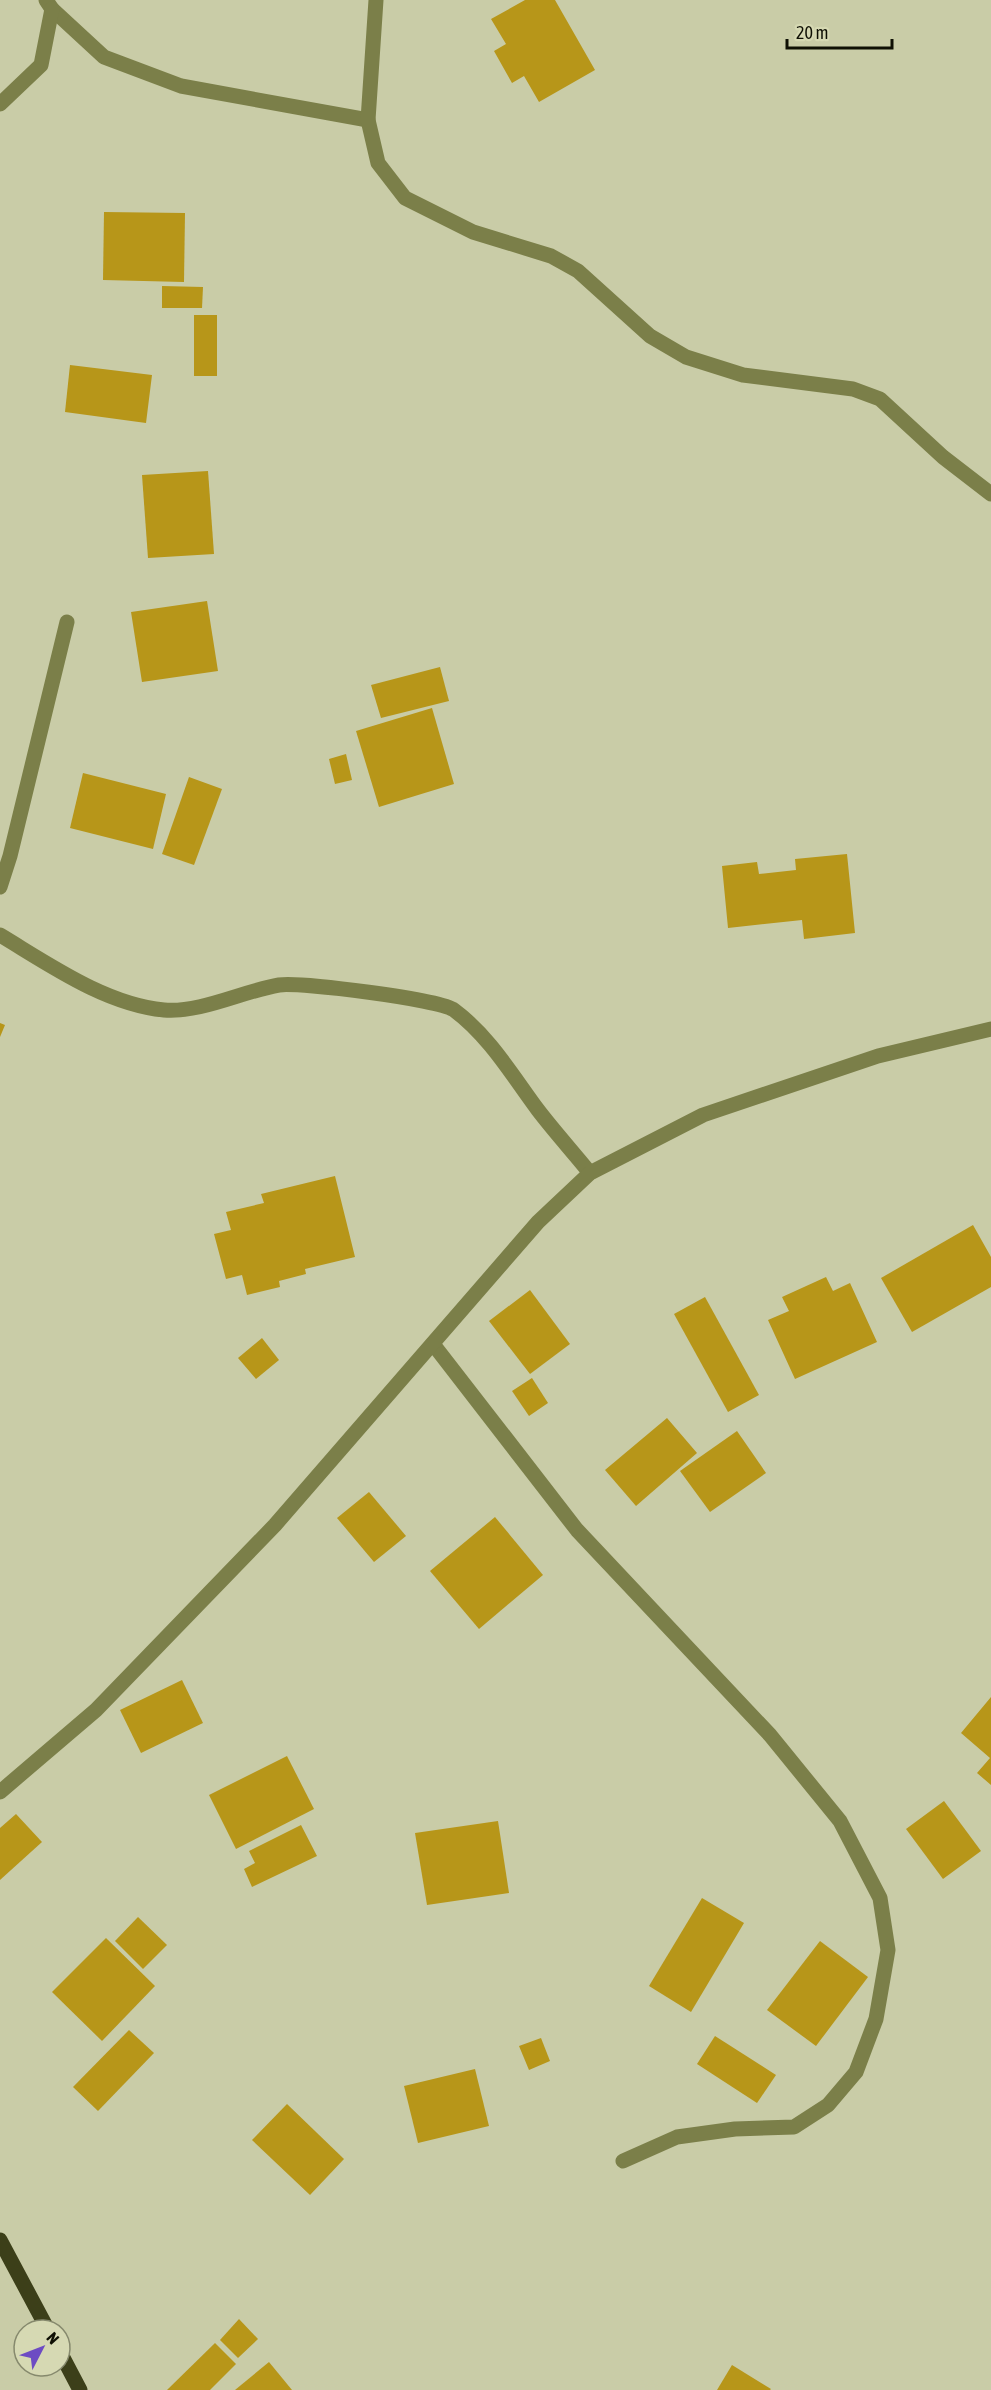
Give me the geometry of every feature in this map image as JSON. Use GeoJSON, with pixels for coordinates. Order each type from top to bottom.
{"type":"FeatureCollection","features":[{"type":"Feature","properties":{"kind":"main road"},"geometry":{"type":"LineString","coordinates":[[0,2240],[42,2318]]}},
{"type":"Feature","properties":{"kind":"main road"},"geometry":{"type":"LineString","coordinates":[[72,2375],[80,2390]]}},
{"type":"Feature","properties":{"kind":"street"},"geometry":{"type":"LineString","coordinates":[[376,0],[368,120],[378,163],[405,198],[473,232],[560,261],[585,278],[650,336],[686,357],[742,375],[854,389],[880,399],[943,457],[991,494]]}},
{"type":"Feature","properties":{"kind":"street"},"geometry":{"type":"LineString","coordinates":[[49,4],[104,57],[181,86],[368,120]]}},
{"type":"Feature","properties":{"kind":"street"},"geometry":{"type":"LineString","coordinates":[[0,104],[41,65],[49,4]]}},
{"type":"Feature","properties":{"kind":"street"},"geometry":{"type":"LineString","coordinates":[[0,887],[10,856],[67,622]]}},
{"type":"Feature","properties":{"kind":"street"},"geometry":{"type":"LineString","coordinates":[[0,935],[60,971],[124,1001],[166,1010],[210,1004],[251,990],[283,985],[400,996],[451,1008],[481,1033],[540,1113],[590,1173]]}},
{"type":"Feature","properties":{"kind":"street"},"geometry":{"type":"LineString","coordinates":[[0,1792],[104,1701],[275,1525],[538,1222],[590,1173],[703,1115],[878,1056],[991,1029]]}},
{"type":"Feature","properties":{"kind":"street"},"geometry":{"type":"LineString","coordinates":[[433,1344],[577,1530],[770,1735],[833,1813],[880,1898],[888,1950],[876,2019],[856,2072],[828,2105],[794,2127],[735,2128],[677,2137],[623,2161]]}},
{"type":"Feature","properties":{"kind":"building"},"geometry":{"type":"Polygon","coordinates":[[[525,0],[555,0],[595,70],[539,102],[524,76],[512,83],[494,51],[506,44],[491,19],[525,0]]]}},
{"type":"Feature","properties":{"kind":"building"},"geometry":{"type":"Polygon","coordinates":[[[104,212],[185,213],[184,282],[103,280],[104,212]]]}},
{"type":"Feature","properties":{"kind":"building"},"geometry":{"type":"Polygon","coordinates":[[[162,286],[203,287],[202,308],[162,308],[162,286]]]}},
{"type":"Feature","properties":{"kind":"building"},"geometry":{"type":"Polygon","coordinates":[[[194,315],[217,315],[217,376],[194,376],[194,315]]]}},
{"type":"Feature","properties":{"kind":"building"},"geometry":{"type":"Polygon","coordinates":[[[70,365],[152,375],[146,423],[65,412],[70,365]]]}},
{"type":"Feature","properties":{"kind":"building"},"geometry":{"type":"Polygon","coordinates":[[[208,471],[214,554],[148,558],[142,475],[208,471]]]}},
{"type":"Feature","properties":{"kind":"building"},"geometry":{"type":"Polygon","coordinates":[[[207,601],[218,671],[142,682],[131,612],[207,601]]]}},
{"type":"Feature","properties":{"kind":"building"},"geometry":{"type":"Polygon","coordinates":[[[440,667],[449,701],[381,718],[371,685],[440,667]]]}},
{"type":"Feature","properties":{"kind":"building"},"geometry":{"type":"Polygon","coordinates":[[[432,708],[454,784],[379,807],[356,731],[432,708]]]}},
{"type":"Feature","properties":{"kind":"building"},"geometry":{"type":"Polygon","coordinates":[[[346,754],[352,780],[335,784],[329,759],[346,754]]]}},
{"type":"Feature","properties":{"kind":"building"},"geometry":{"type":"Polygon","coordinates":[[[83,773],[166,794],[153,849],[70,828],[83,773]]]}},
{"type":"Feature","properties":{"kind":"building"},"geometry":{"type":"Polygon","coordinates":[[[189,777],[222,789],[194,865],[162,854],[189,777]]]}},
{"type":"Feature","properties":{"kind":"building"},"geometry":{"type":"Polygon","coordinates":[[[847,854],[855,933],[804,939],[802,920],[728,928],[722,866],[757,862],[759,874],[796,870],[795,859],[847,854]]]}},
{"type":"Feature","properties":{"kind":"building"},"geometry":{"type":"Polygon","coordinates":[[[0,1023],[5,1025],[0,1037],[0,1023]]]}},
{"type":"Feature","properties":{"kind":"building"},"geometry":{"type":"Polygon","coordinates":[[[335,1176],[355,1257],[305,1269],[306,1274],[279,1281],[280,1287],[247,1295],[242,1275],[226,1279],[214,1234],[231,1230],[226,1212],[264,1203],[261,1194],[335,1176]]]}},
{"type":"Feature","properties":{"kind":"building"},"geometry":{"type":"Polygon","coordinates":[[[973,1225],[991,1257],[991,1287],[912,1332],[881,1278],[973,1225]]]}},
{"type":"Feature","properties":{"kind":"building"},"geometry":{"type":"Polygon","coordinates":[[[826,1277],[833,1291],[850,1283],[877,1342],[795,1379],[768,1320],[789,1311],[782,1297],[826,1277]]]}},
{"type":"Feature","properties":{"kind":"building"},"geometry":{"type":"Polygon","coordinates":[[[530,1290],[570,1344],[530,1374],[489,1321],[530,1290]]]}},
{"type":"Feature","properties":{"kind":"building"},"geometry":{"type":"Polygon","coordinates":[[[705,1297],[759,1395],[728,1412],[674,1314],[705,1297]]]}},
{"type":"Feature","properties":{"kind":"building"},"geometry":{"type":"Polygon","coordinates":[[[262,1338],[279,1360],[256,1379],[238,1358],[262,1338]]]}},
{"type":"Feature","properties":{"kind":"building"},"geometry":{"type":"Polygon","coordinates":[[[532,1378],[548,1403],[529,1416],[512,1391],[532,1378]]]}},
{"type":"Feature","properties":{"kind":"building"},"geometry":{"type":"Polygon","coordinates":[[[667,1418],[697,1453],[636,1506],[605,1470],[667,1418]]]}},
{"type":"Feature","properties":{"kind":"building"},"geometry":{"type":"Polygon","coordinates":[[[737,1431],[766,1473],[710,1512],[680,1471],[737,1431]]]}},
{"type":"Feature","properties":{"kind":"building"},"geometry":{"type":"Polygon","coordinates":[[[369,1492],[406,1536],[374,1562],[337,1518],[369,1492]]]}},
{"type":"Feature","properties":{"kind":"building"},"geometry":{"type":"Polygon","coordinates":[[[495,1517],[543,1575],[479,1629],[430,1571],[495,1517]]]}},
{"type":"Feature","properties":{"kind":"building"},"geometry":{"type":"Polygon","coordinates":[[[182,1680],[203,1723],[141,1753],[120,1710],[182,1680]]]}},
{"type":"Feature","properties":{"kind":"building"},"geometry":{"type":"Polygon","coordinates":[[[991,1697],[991,1785],[977,1773],[990,1758],[961,1733],[991,1697]]]}},
{"type":"Feature","properties":{"kind":"building"},"geometry":{"type":"Polygon","coordinates":[[[287,1756],[314,1809],[236,1849],[209,1795],[287,1756]]]}},
{"type":"Feature","properties":{"kind":"building"},"geometry":{"type":"Polygon","coordinates":[[[944,1801],[981,1851],[943,1879],[906,1829],[944,1801]]]}},
{"type":"Feature","properties":{"kind":"building"},"geometry":{"type":"Polygon","coordinates":[[[16,1814],[42,1842],[0,1880],[0,1828],[16,1814]]]}},
{"type":"Feature","properties":{"kind":"building"},"geometry":{"type":"Polygon","coordinates":[[[498,1821],[509,1893],[427,1905],[415,1833],[498,1821]]]}},
{"type":"Feature","properties":{"kind":"building"},"geometry":{"type":"Polygon","coordinates":[[[301,1825],[317,1856],[252,1887],[244,1869],[255,1863],[249,1851],[301,1825]]]}},
{"type":"Feature","properties":{"kind":"building"},"geometry":{"type":"Polygon","coordinates":[[[702,1898],[744,1923],[691,2012],[649,1986],[702,1898]]]}},
{"type":"Feature","properties":{"kind":"building"},"geometry":{"type":"Polygon","coordinates":[[[138,1917],[167,1945],[143,1969],[115,1941],[138,1917]]]}},
{"type":"Feature","properties":{"kind":"building"},"geometry":{"type":"Polygon","coordinates":[[[106,1938],[155,1986],[102,2041],[52,1992],[106,1938]]]}},
{"type":"Feature","properties":{"kind":"building"},"geometry":{"type":"Polygon","coordinates":[[[820,1941],[868,1977],[816,2046],[767,2010],[820,1941]]]}},
{"type":"Feature","properties":{"kind":"building"},"geometry":{"type":"Polygon","coordinates":[[[129,2030],[154,2053],[98,2111],[73,2087],[129,2030]]]}},
{"type":"Feature","properties":{"kind":"building"},"geometry":{"type":"Polygon","coordinates":[[[715,2036],[776,2075],[757,2103],[697,2064],[715,2036]]]}},
{"type":"Feature","properties":{"kind":"building"},"geometry":{"type":"Polygon","coordinates":[[[541,2038],[550,2061],[529,2070],[519,2046],[541,2038]]]}},
{"type":"Feature","properties":{"kind":"building"},"geometry":{"type":"Polygon","coordinates":[[[475,2069],[489,2126],[418,2143],[404,2086],[475,2069]]]}},
{"type":"Feature","properties":{"kind":"building"},"geometry":{"type":"Polygon","coordinates":[[[287,2104],[344,2159],[310,2195],[252,2140],[287,2104]]]}},
{"type":"Feature","properties":{"kind":"building"},"geometry":{"type":"Polygon","coordinates":[[[239,2319],[258,2339],[238,2358],[220,2340],[239,2319]]]}},
{"type":"Feature","properties":{"kind":"building"},"geometry":{"type":"Polygon","coordinates":[[[215,2343],[236,2364],[210,2390],[167,2390],[215,2343]]]}},
{"type":"Feature","properties":{"kind":"building"},"geometry":{"type":"Polygon","coordinates":[[[269,2362],[292,2390],[235,2390],[269,2362]]]}},
{"type":"Feature","properties":{"kind":"building"},"geometry":{"type":"Polygon","coordinates":[[[732,2365],[771,2389],[717,2390],[732,2365]]]}}]}
